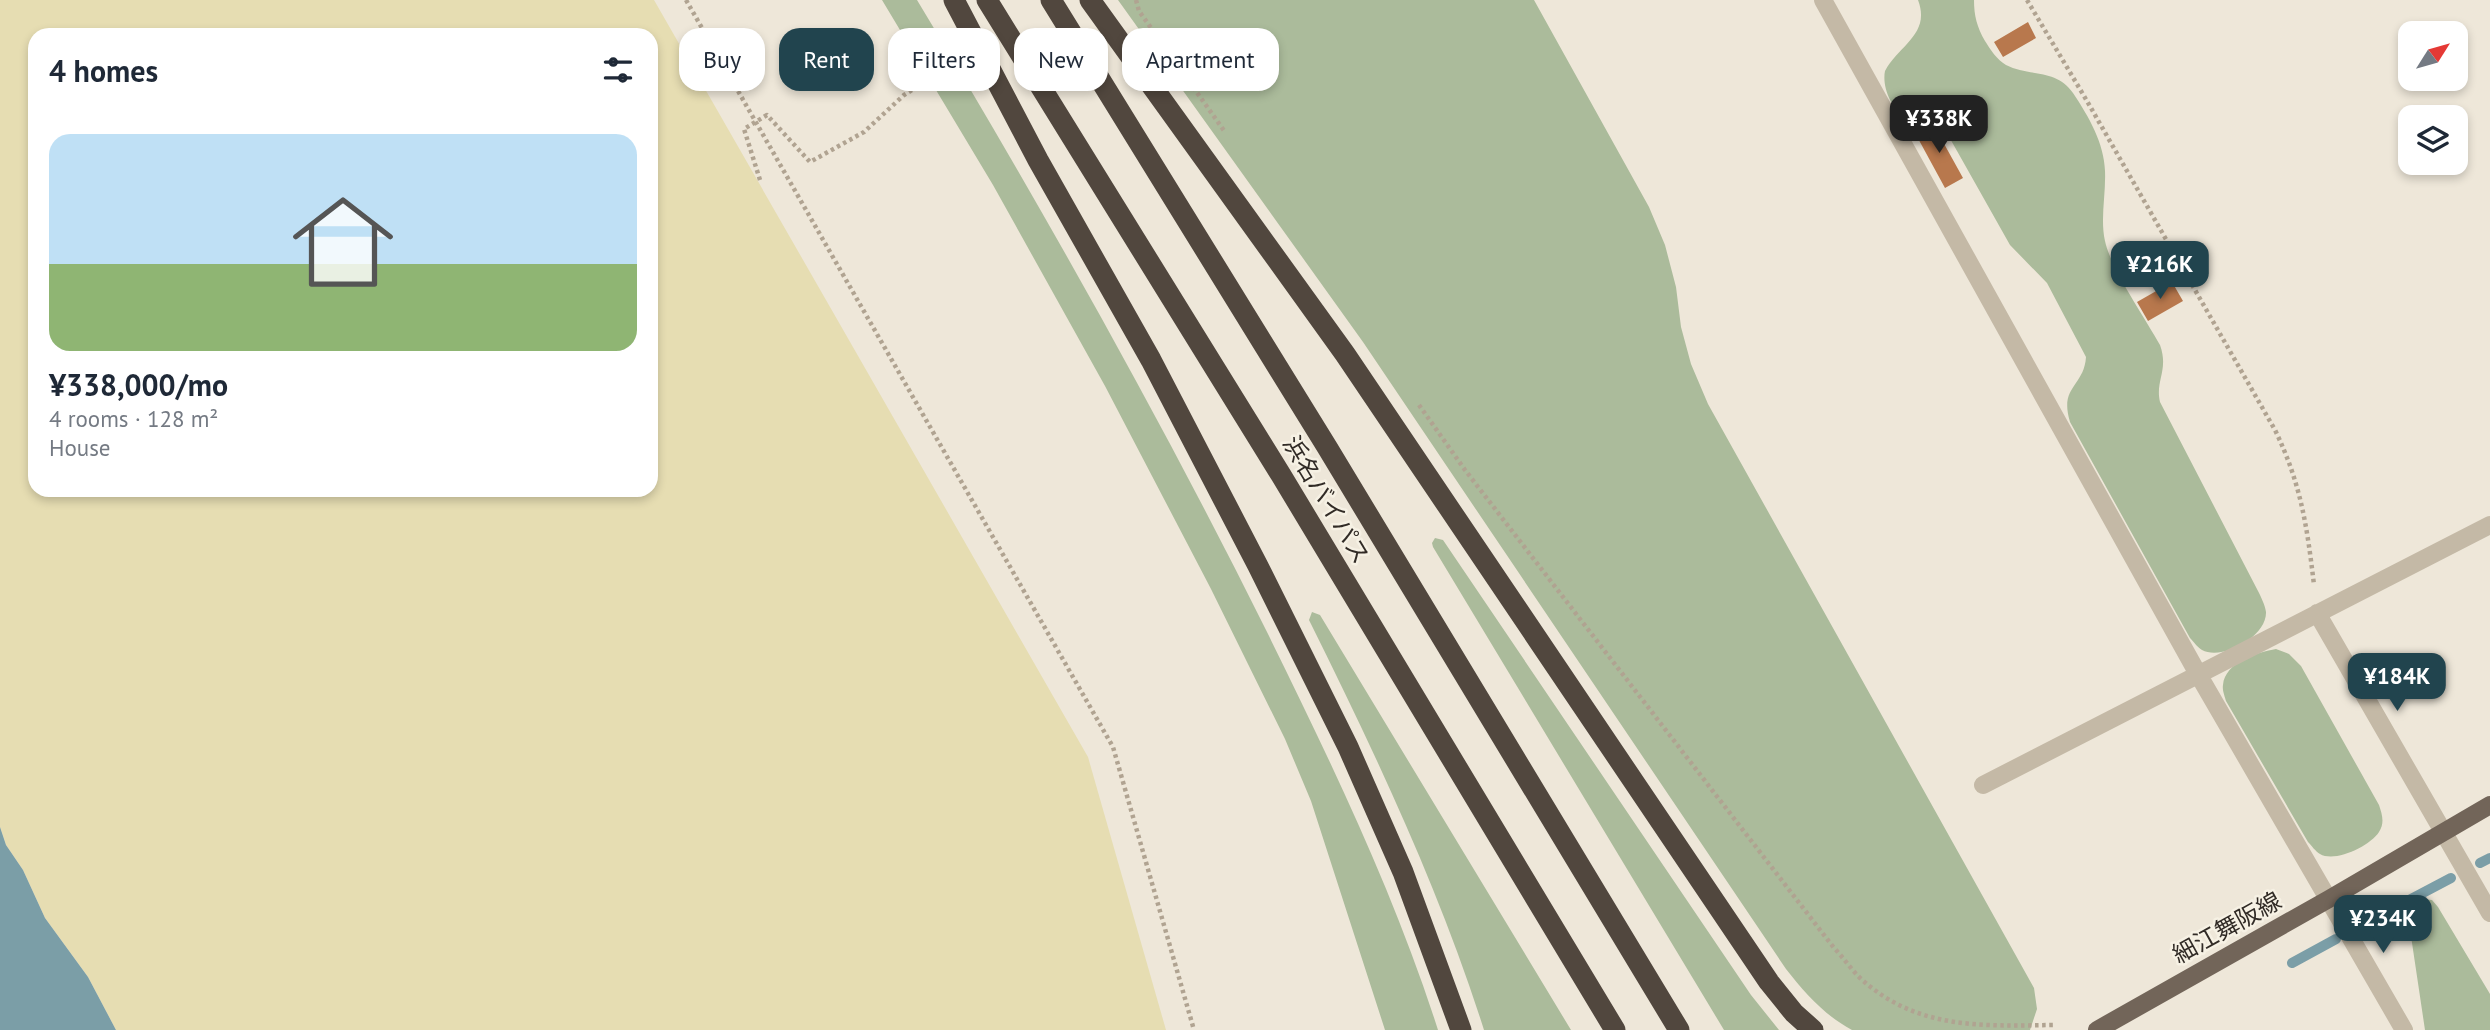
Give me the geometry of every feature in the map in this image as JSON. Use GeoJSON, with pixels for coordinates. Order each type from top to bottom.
{"type":"FeatureCollection","features":[{"type":"Feature","properties":{"kind":"highway"},"geometry":{"type":"LineString","coordinates":[[954,0],[1038,160],[1151,360],[1348,747],[1403,872],[1461,1030]]}},
{"type":"Feature","properties":{"kind":"highway","name":"浜名バイパス"},"geometry":{"type":"LineString","coordinates":[[987,0],[1281,475],[1615,1030]]}},
{"type":"Feature","properties":{"kind":"highway","name":"浜名バイパス"},"geometry":{"type":"LineString","coordinates":[[1051,0],[1362,504],[1679,1030]]}},
{"type":"Feature","properties":{"kind":"highway"},"geometry":{"type":"LineString","coordinates":[[1090,0],[1345,354],[1769,982],[1794,1013],[1813,1030]]}},
{"type":"Feature","properties":{"kind":"main road","name":"細江舞阪線"},"geometry":{"type":"LineString","coordinates":[[2097,1030],[2490,805]]}},
{"type":"Feature","properties":{"kind":"street"},"geometry":{"type":"LineString","coordinates":[[1823,0],[2198,674],[2404,1030]]}},
{"type":"Feature","properties":{"kind":"street"},"geometry":{"type":"LineString","coordinates":[[1983,785],[2490,525]]}},
{"type":"Feature","properties":{"kind":"street"},"geometry":{"type":"LineString","coordinates":[[2317,613],[2490,913]]}},
{"type":"Feature","properties":{"kind":"path"},"geometry":{"type":"LineString","coordinates":[[686,0],[1113,747],[1194,1030]]}},
{"type":"Feature","properties":{"kind":"path"},"geometry":{"type":"LineString","coordinates":[[1136,0],[1139,11],[1227,134]]}},
{"type":"Feature","properties":{"kind":"path"},"geometry":{"type":"LineString","coordinates":[[2027,0],[2114,148],[2289,459],[2307,522],[2317,613]]}},
{"type":"Feature","properties":{"kind":"path"},"geometry":{"type":"LineString","coordinates":[[760,180],[744,129],[767,115],[810,162],[864,132],[910,91]]}},
{"type":"Feature","properties":{"kind":"path"},"geometry":{"type":"LineString","coordinates":[[1417,403],[1465,470],[1834,948],[1860,978],[1891,1002],[1926,1018],[1965,1026],[2054,1026]]}},
{"type":"Feature","properties":{"kind":"green space"},"geometry":{"type":"Polygon","coordinates":[[[882,0],[917,0],[934,28],[899,28],[882,0]]]}},
{"type":"Feature","properties":{"kind":"green space"},"geometry":{"type":"Polygon","coordinates":[[[1118,0],[1534,0],[1649,207],[1665,245],[1691,364],[1708,404],[2034,988],[2037,1009],[2030,1030],[1852,1030],[1824,1010],[1800,987],[1363,342],[1183,91],[1279,91],[1279,28],[1138,28],[1118,0]]]}},
{"type":"Feature","properties":{"kind":"green space"},"geometry":{"type":"Polygon","coordinates":[[[1918,0],[1974,0],[1980,31],[1997,57],[2015,69],[2059,80],[2073,93],[2090,121],[2099,140],[2104,161],[2105,241],[2121,279],[2160,345],[2163,368],[2159,388],[2160,402],[2265,607],[2264,621],[2259,630],[2242,645],[2211,653],[2200,649],[2190,638],[2070,422],[2068,401],[2081,375],[2086,357],[2047,283],[2010,245],[1939,119],[1905,114],[1891,102],[1885,83],[1885,71],[1917,31],[1921,12],[1918,0]]]}},
{"type":"Feature","properties":{"kind":"green space"},"geometry":{"type":"Polygon","coordinates":[[[937,91],[971,91],[1141,390],[1225,550],[1337,777],[1402,928],[1438,1030],[1385,1030],[1311,801],[1285,739],[1211,589],[1105,386],[993,185],[937,91]]]}},
{"type":"Feature","properties":{"kind":"green space"},"geometry":{"type":"Polygon","coordinates":[[[1435,538],[1443,540],[1751,995],[1779,1030],[1724,1030],[1433,547],[1435,538]]]}},
{"type":"Feature","properties":{"kind":"green space"},"geometry":{"type":"Polygon","coordinates":[[[1312,612],[1320,615],[1571,1030],[1484,1030],[1426,873],[1382,771],[1309,620],[1312,612]]]}},
{"type":"Feature","properties":{"kind":"green space"},"geometry":{"type":"Polygon","coordinates":[[[2276,649],[2289,654],[2301,666],[2379,805],[2382,815],[2381,829],[2368,843],[2352,852],[2326,856],[2318,853],[2308,842],[2226,701],[2223,685],[2230,670],[2252,656],[2276,649]]]}},
{"type":"Feature","properties":{"kind":"green space"},"geometry":{"type":"Polygon","coordinates":[[[2424,899],[2432,900],[2438,907],[2490,994],[2490,1030],[2425,1030],[2408,916],[2410,909],[2424,899]]]}},
{"type":"Feature","properties":{"kind":"sand"},"geometry":{"type":"Polygon","coordinates":[[[0,0],[654,0],[679,44],[679,91],[706,91],[1088,757],[1166,1030],[116,1030],[88,977],[45,918],[23,870],[6,845],[0,827],[0,0]]]}},
{"type":"Feature","properties":{"kind":"water"},"geometry":{"type":"Polygon","coordinates":[[[0,827],[6,845],[23,870],[45,918],[88,977],[116,1030],[0,1030],[0,827]]]}},
{"type":"Feature","properties":{"kind":"building"},"geometry":{"type":"Polygon","coordinates":[[[2028,22],[2036,38],[2003,57],[1994,42],[2028,22]]]}},
{"type":"Feature","properties":{"kind":"building"},"geometry":{"type":"Polygon","coordinates":[[[1932,122],[1963,178],[1945,188],[1914,131],[1932,122]]]}},
{"type":"Feature","properties":{"kind":"building"},"geometry":{"type":"Polygon","coordinates":[[[2172,282],[2183,301],[2148,321],[2137,302],[2172,282]]]}},
{"type":"Feature","properties":{"kind":"waterway"},"geometry":{"type":"LineString","coordinates":[[2480,863],[2490,858]]}},
{"type":"Feature","properties":{"kind":"waterway"},"geometry":{"type":"LineString","coordinates":[[2360,926],[2451,878]]}},
{"type":"Feature","properties":{"kind":"waterway"},"geometry":{"type":"LineString","coordinates":[[2292,963],[2336,939]]}}]}
